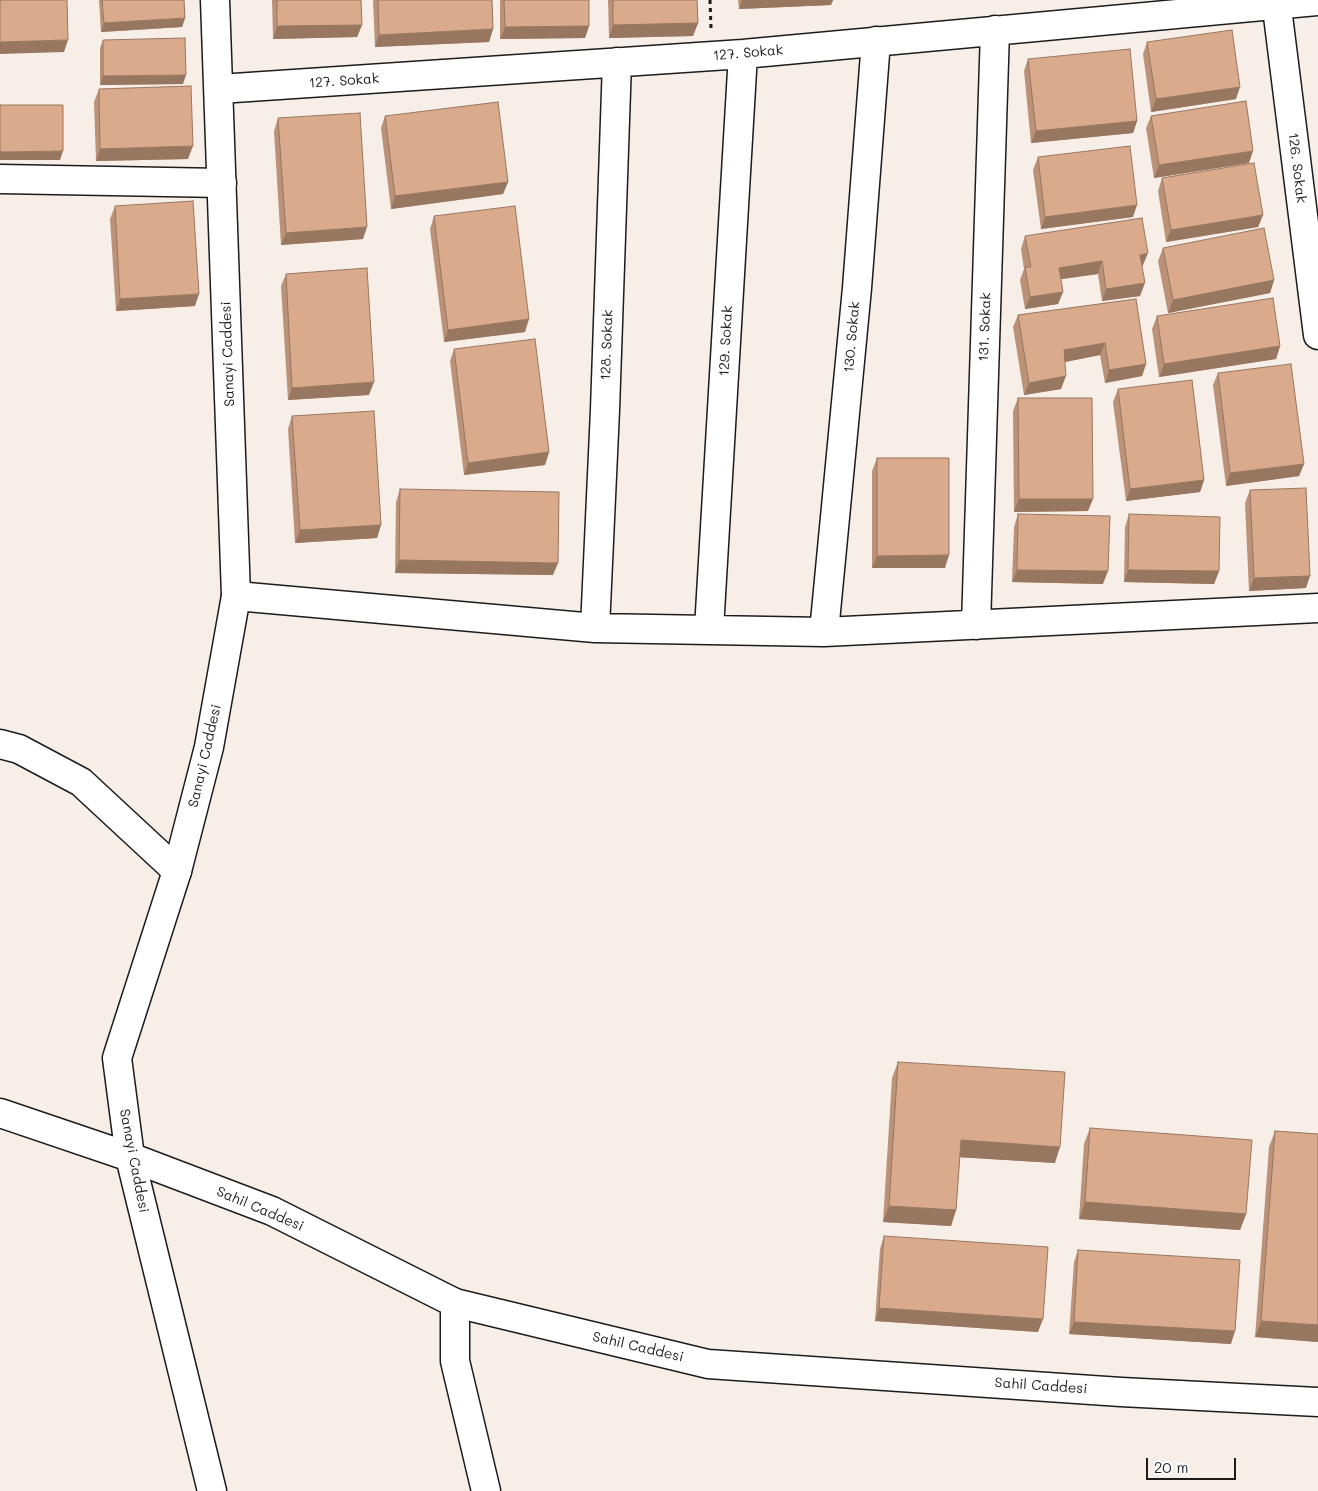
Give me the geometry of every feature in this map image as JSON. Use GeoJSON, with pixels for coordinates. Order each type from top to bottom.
{"type":"FeatureCollection","features":[{"type":"Feature","properties":{"kind":"street","name":"Sanayi Caddesi"},"geometry":{"type":"LineString","coordinates":[[212,1491],[130,1157],[117,1058],[177,871],[209,747],[236,596],[215,0]]}},
{"type":"Feature","properties":{"kind":"street","name":"127. Sokak"},"geometry":{"type":"LineString","coordinates":[[219,89],[744,54],[1276,2],[1318,1]]}},
{"type":"Feature","properties":{"kind":"street","name":"126. Sokak"},"geometry":{"type":"LineString","coordinates":[[1276,2],[1318,335]]}},
{"type":"Feature","properties":{"kind":"street","name":"131. Sokak"},"geometry":{"type":"LineString","coordinates":[[976,625],[994,30]]}},
{"type":"Feature","properties":{"kind":"street","name":"130. Sokak"},"geometry":{"type":"LineString","coordinates":[[824,632],[855,307],[876,41]]}},
{"type":"Feature","properties":{"kind":"street","name":"129. Sokak"},"geometry":{"type":"LineString","coordinates":[[709,629],[744,54]]}},
{"type":"Feature","properties":{"kind":"street","name":"128. Sokak"},"geometry":{"type":"LineString","coordinates":[[595,628],[617,62]]}},
{"type":"Feature","properties":{"kind":"street"},"geometry":{"type":"LineString","coordinates":[[0,179],[222,183]]}},
{"type":"Feature","properties":{"kind":"street"},"geometry":{"type":"LineString","coordinates":[[236,596],[595,628],[824,632],[1318,608]]}},
{"type":"Feature","properties":{"kind":"street"},"geometry":{"type":"LineString","coordinates":[[0,744],[19,749],[81,782],[177,871]]}},
{"type":"Feature","properties":{"kind":"street","name":"Sahil Caddesi"},"geometry":{"type":"LineString","coordinates":[[0,1113],[130,1157],[272,1211],[455,1303],[708,1364],[1131,1392],[1318,1402]]}},
{"type":"Feature","properties":{"kind":"street"},"geometry":{"type":"LineString","coordinates":[[455,1303],[454,1361],[486,1491]]}},
{"type":"Feature","properties":{"kind":"building"},"geometry":{"type":"Polygon","coordinates":[[[0,0],[67,0],[68,40],[0,42],[0,0]]]}},
{"type":"Feature","properties":{"kind":"building"},"geometry":{"type":"Polygon","coordinates":[[[102,0],[184,0],[185,18],[104,23],[102,0]]]}},
{"type":"Feature","properties":{"kind":"building"},"geometry":{"type":"Polygon","coordinates":[[[277,0],[361,0],[362,25],[277,26],[277,0]]]}},
{"type":"Feature","properties":{"kind":"building"},"geometry":{"type":"Polygon","coordinates":[[[378,0],[492,0],[493,29],[379,35],[378,0]]]}},
{"type":"Feature","properties":{"kind":"building"},"geometry":{"type":"Polygon","coordinates":[[[504,0],[589,0],[589,26],[505,27],[504,0]]]}},
{"type":"Feature","properties":{"kind":"building"},"geometry":{"type":"Polygon","coordinates":[[[613,0],[697,0],[698,23],[613,25],[613,0]]]}},
{"type":"Feature","properties":{"kind":"building"},"geometry":{"type":"Polygon","coordinates":[[[1232,30],[1240,87],[1156,99],[1147,42],[1232,30]]]}},
{"type":"Feature","properties":{"kind":"building"},"geometry":{"type":"Polygon","coordinates":[[[185,38],[186,75],[103,76],[103,40],[185,38]]]}},
{"type":"Feature","properties":{"kind":"building"},"geometry":{"type":"Polygon","coordinates":[[[1130,49],[1137,121],[1036,131],[1028,59],[1130,49]]]}},
{"type":"Feature","properties":{"kind":"building"},"geometry":{"type":"Polygon","coordinates":[[[191,86],[193,146],[100,149],[99,89],[191,86]]]}},
{"type":"Feature","properties":{"kind":"building"},"geometry":{"type":"Polygon","coordinates":[[[1246,101],[1253,151],[1159,165],[1151,116],[1246,101]]]}},
{"type":"Feature","properties":{"kind":"building"},"geometry":{"type":"Polygon","coordinates":[[[498,102],[508,182],[395,196],[385,116],[498,102]]]}},
{"type":"Feature","properties":{"kind":"building"},"geometry":{"type":"Polygon","coordinates":[[[0,105],[63,105],[63,151],[0,152],[0,105]]]}},
{"type":"Feature","properties":{"kind":"building"},"geometry":{"type":"Polygon","coordinates":[[[360,113],[367,227],[286,233],[278,118],[360,113]]]}},
{"type":"Feature","properties":{"kind":"building"},"geometry":{"type":"Polygon","coordinates":[[[1130,146],[1137,205],[1045,217],[1038,157],[1130,146]]]}},
{"type":"Feature","properties":{"kind":"building"},"geometry":{"type":"Polygon","coordinates":[[[1254,163],[1263,215],[1171,230],[1162,178],[1254,163]]]}},
{"type":"Feature","properties":{"kind":"building"},"geometry":{"type":"Polygon","coordinates":[[[193,201],[199,294],[120,299],[115,206],[193,201]]]}},
{"type":"Feature","properties":{"kind":"building"},"geometry":{"type":"Polygon","coordinates":[[[515,206],[529,319],[448,330],[434,216],[515,206]]]}},
{"type":"Feature","properties":{"kind":"building"},"geometry":{"type":"Polygon","coordinates":[[[1142,218],[1148,253],[1140,255],[1145,283],[1106,289],[1102,261],[1059,268],[1063,292],[1030,297],[1025,267],[1031,267],[1025,236],[1142,218]]]}},
{"type":"Feature","properties":{"kind":"building"},"geometry":{"type":"Polygon","coordinates":[[[1264,228],[1274,280],[1173,300],[1163,248],[1264,228]]]}},
{"type":"Feature","properties":{"kind":"building"},"geometry":{"type":"Polygon","coordinates":[[[367,268],[374,382],[292,388],[286,274],[367,268]]]}},
{"type":"Feature","properties":{"kind":"building"},"geometry":{"type":"Polygon","coordinates":[[[1273,298],[1280,346],[1164,364],[1157,316],[1273,298]]]}},
{"type":"Feature","properties":{"kind":"building"},"geometry":{"type":"Polygon","coordinates":[[[1136,299],[1146,364],[1109,370],[1105,343],[1064,350],[1066,376],[1029,383],[1018,315],[1136,299]]]}},
{"type":"Feature","properties":{"kind":"building"},"geometry":{"type":"Polygon","coordinates":[[[535,339],[549,452],[468,463],[454,349],[535,339]]]}},
{"type":"Feature","properties":{"kind":"building"},"geometry":{"type":"Polygon","coordinates":[[[1291,364],[1304,464],[1230,473],[1218,373],[1291,364]]]}},
{"type":"Feature","properties":{"kind":"building"},"geometry":{"type":"Polygon","coordinates":[[[1192,380],[1204,480],[1130,489],[1118,389],[1192,380]]]}},
{"type":"Feature","properties":{"kind":"building"},"geometry":{"type":"Polygon","coordinates":[[[1018,398],[1092,398],[1093,499],[1019,499],[1018,398]]]}},
{"type":"Feature","properties":{"kind":"building"},"geometry":{"type":"Polygon","coordinates":[[[374,411],[381,525],[300,530],[292,416],[374,411]]]}},
{"type":"Feature","properties":{"kind":"building"},"geometry":{"type":"Polygon","coordinates":[[[877,458],[949,458],[949,555],[877,556],[877,458]]]}},
{"type":"Feature","properties":{"kind":"building"},"geometry":{"type":"Polygon","coordinates":[[[1306,488],[1310,576],[1254,578],[1250,490],[1306,488]]]}},
{"type":"Feature","properties":{"kind":"building"},"geometry":{"type":"Polygon","coordinates":[[[400,489],[559,492],[558,563],[399,560],[400,489]]]}},
{"type":"Feature","properties":{"kind":"building"},"geometry":{"type":"Polygon","coordinates":[[[1018,514],[1110,516],[1108,571],[1017,570],[1018,514]]]}},
{"type":"Feature","properties":{"kind":"building"},"geometry":{"type":"Polygon","coordinates":[[[1129,514],[1220,517],[1219,571],[1128,570],[1129,514]]]}},
{"type":"Feature","properties":{"kind":"building"},"geometry":{"type":"Polygon","coordinates":[[[898,1062],[1065,1072],[1060,1147],[961,1140],[956,1210],[889,1206],[898,1062]]]}},
{"type":"Feature","properties":{"kind":"building"},"geometry":{"type":"Polygon","coordinates":[[[1090,1128],[1252,1140],[1246,1214],[1085,1202],[1090,1128]]]}},
{"type":"Feature","properties":{"kind":"building"},"geometry":{"type":"Polygon","coordinates":[[[1275,1131],[1318,1134],[1318,1325],[1261,1321],[1275,1131]]]}},
{"type":"Feature","properties":{"kind":"building"},"geometry":{"type":"Polygon","coordinates":[[[884,1236],[1048,1247],[1043,1319],[879,1308],[884,1236]]]}},
{"type":"Feature","properties":{"kind":"building"},"geometry":{"type":"Polygon","coordinates":[[[1078,1250],[1240,1260],[1235,1331],[1074,1322],[1078,1250]]]}}]}
